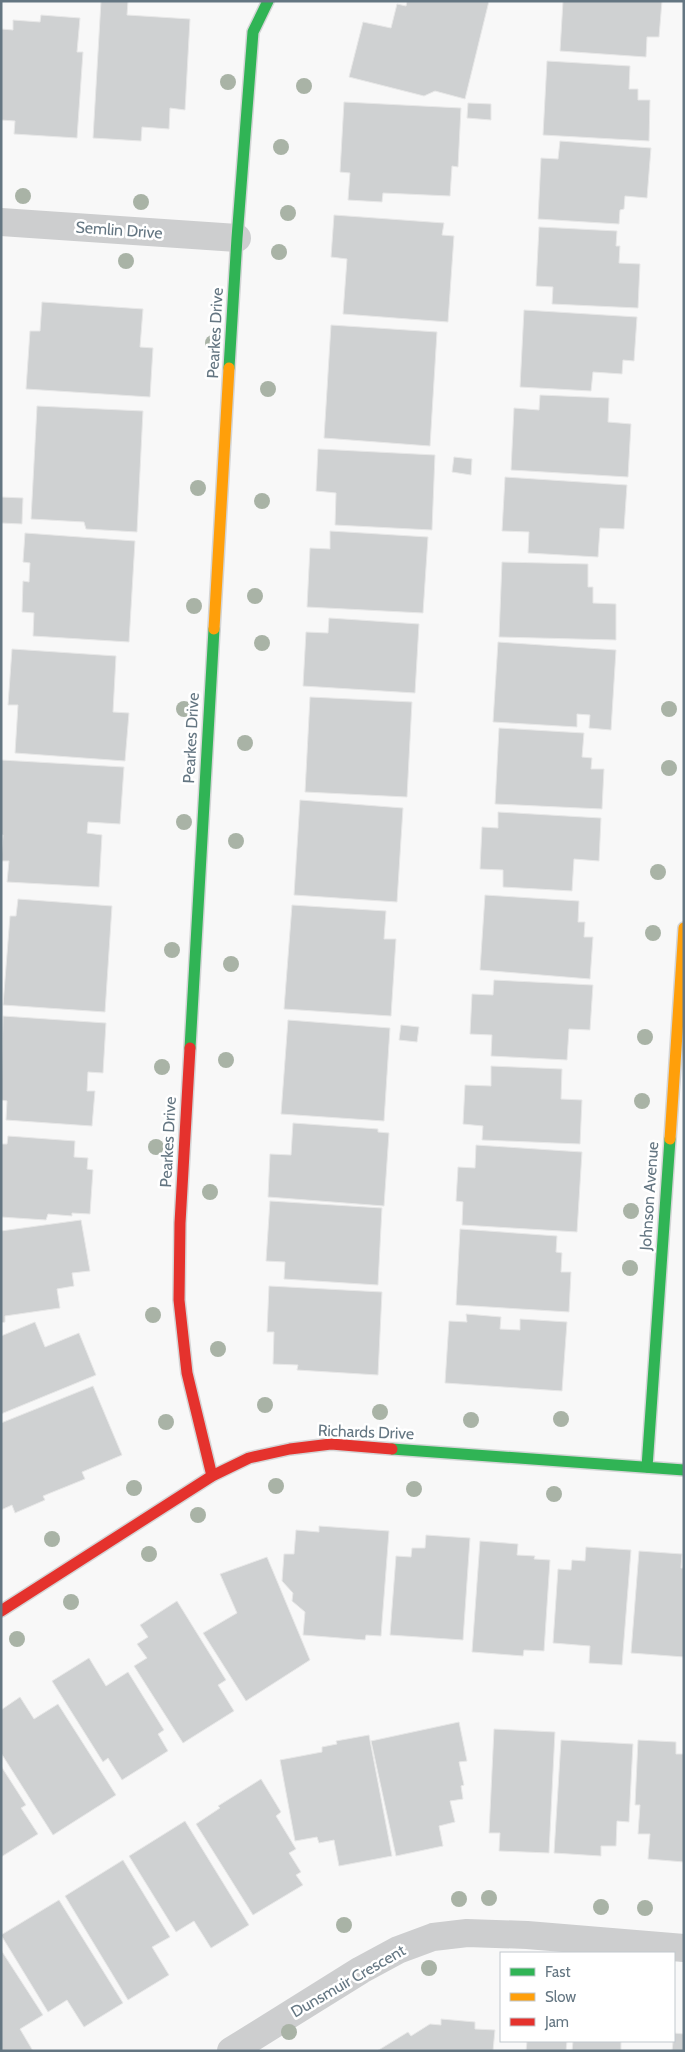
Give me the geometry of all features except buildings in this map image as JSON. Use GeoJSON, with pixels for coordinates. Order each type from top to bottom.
{"type":"FeatureCollection","features":[{"type":"Feature","properties":{"kind":"street","name":"Pearkes Drive"},"geometry":{"type":"LineString","coordinates":[[212,1476],[191,1391],[182,1338],[178,1278],[237,238],[253,32],[268,1]]}},
{"type":"Feature","properties":{"kind":"street","name":"Semlin Drive"},"geometry":{"type":"LineString","coordinates":[[1,222],[237,238]]}},
{"type":"Feature","properties":{"kind":"street","name":"Johnson Avenue"},"geometry":{"type":"LineString","coordinates":[[647,1467],[684,928]]}},
{"type":"Feature","properties":{"kind":"street","name":"Richards Drive"},"geometry":{"type":"LineString","coordinates":[[1,1611],[212,1476],[249,1458],[290,1448],[330,1444],[684,1470]]}},
{"type":"Feature","properties":{"kind":"street","name":"Dunsmuir Crescent"},"geometry":{"type":"LineString","coordinates":[[231,2051],[360,1970],[398,1950],[433,1936],[467,1934],[527,1935],[684,1948]]}},
{"type":"Feature","properties":{"kind":"traffic: fast"},"geometry":{"type":"LineString","coordinates":[[229,368],[253,32],[268,1]]}},
{"type":"Feature","properties":{"kind":"traffic: fast"},"geometry":{"type":"LineString","coordinates":[[190,1048],[214,629]]}},
{"type":"Feature","properties":{"kind":"traffic: fast"},"geometry":{"type":"LineString","coordinates":[[647,1467],[670,1139]]}},
{"type":"Feature","properties":{"kind":"traffic: fast"},"geometry":{"type":"LineString","coordinates":[[392,1449],[684,1470]]}},
{"type":"Feature","properties":{"kind":"traffic: slow"},"geometry":{"type":"LineString","coordinates":[[214,629],[229,368]]}},
{"type":"Feature","properties":{"kind":"traffic: slow"},"geometry":{"type":"LineString","coordinates":[[670,1139],[684,928]]}},
{"type":"Feature","properties":{"kind":"traffic: jam"},"geometry":{"type":"LineString","coordinates":[[190,1048],[180,1223],[179,1300],[187,1373],[212,1476]]}},
{"type":"Feature","properties":{"kind":"traffic: jam"},"geometry":{"type":"LineString","coordinates":[[1,1611],[212,1476],[249,1458],[290,1449],[331,1444],[392,1449]]}}]}
